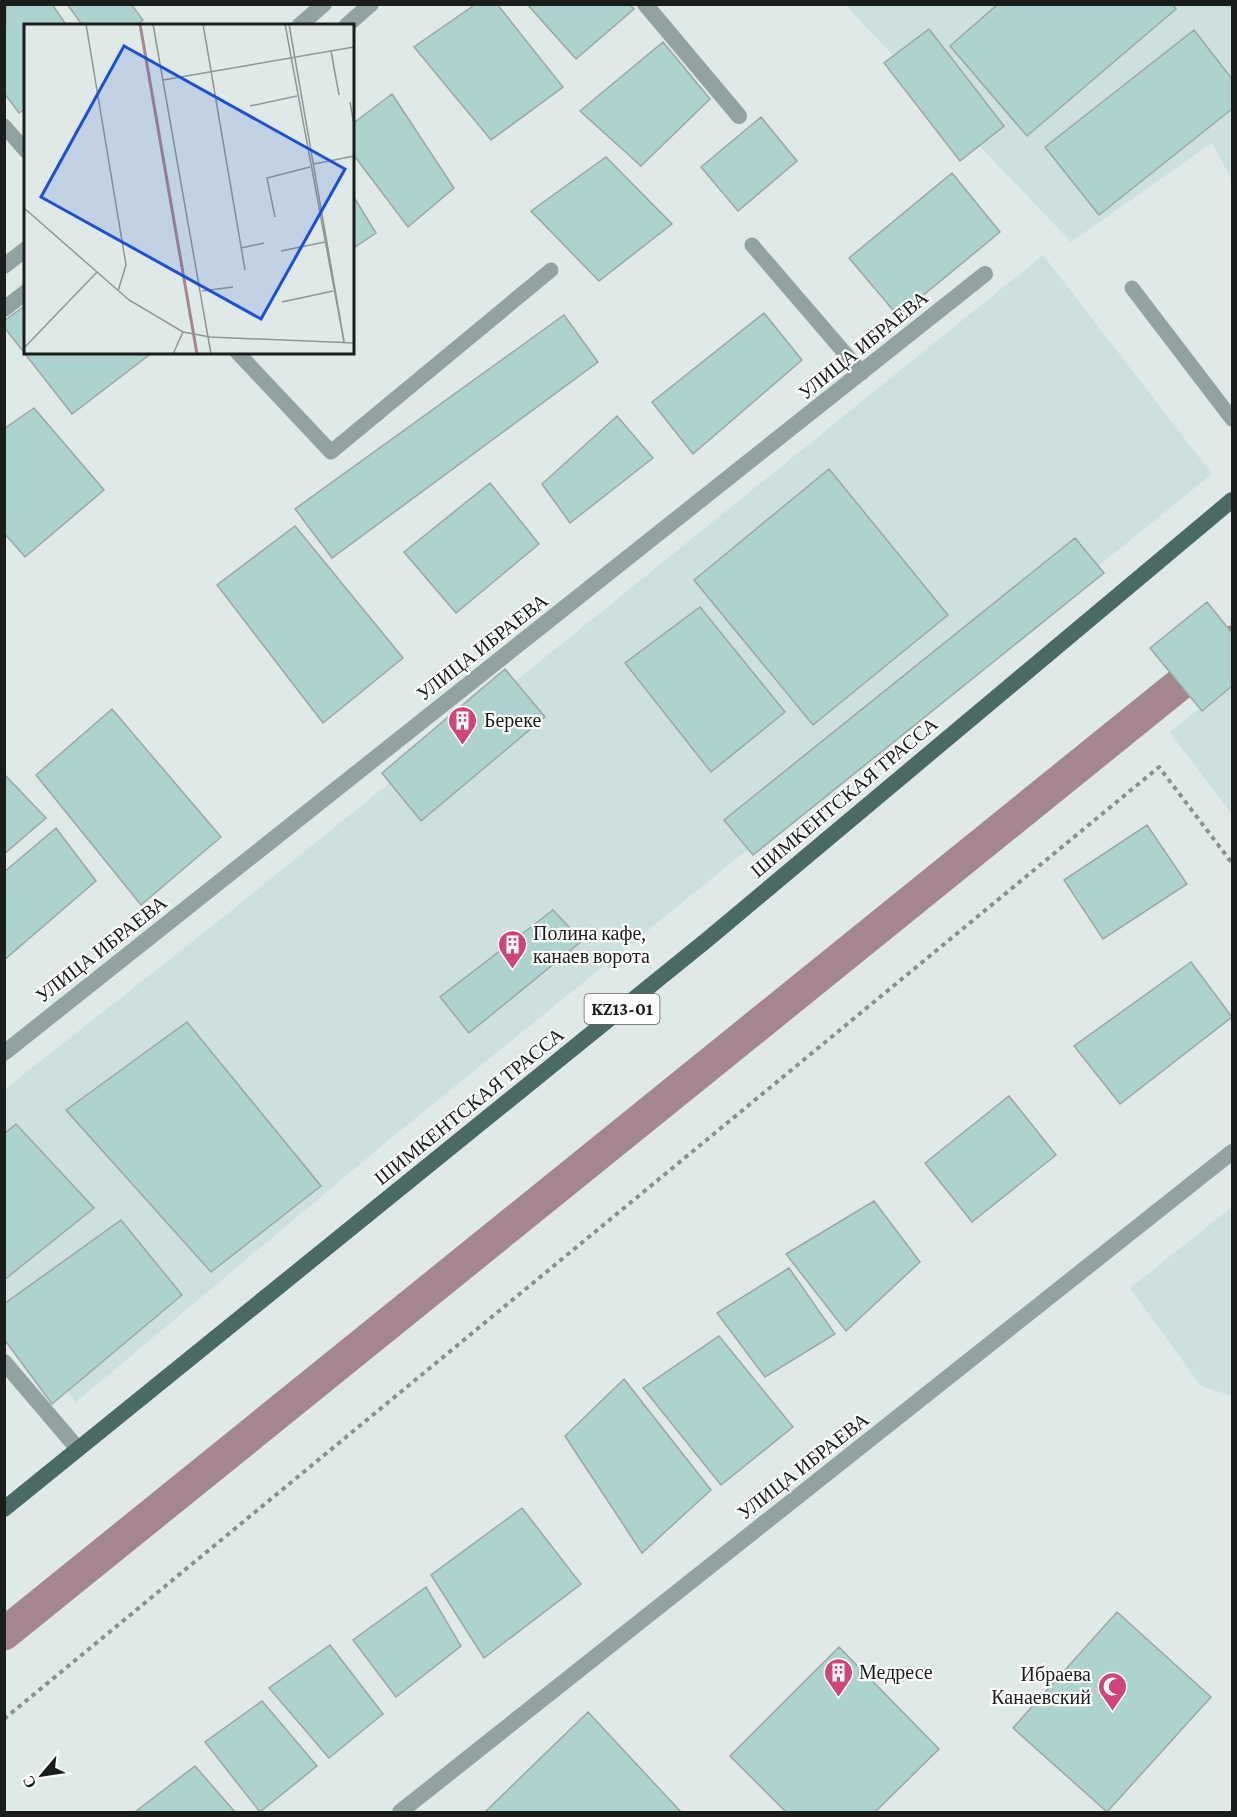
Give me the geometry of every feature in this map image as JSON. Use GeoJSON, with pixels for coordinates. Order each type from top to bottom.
{"type":"FeatureCollection","features":[{"type":"Feature","properties":{"kind":"main road","name":"ШИМКЕНТСКАЯ ТРАССА"},"geometry":{"type":"LineString","coordinates":[[4,1509],[708,939],[1233,500]]}},
{"type":"Feature","properties":{"kind":"street"},"geometry":{"type":"LineString","coordinates":[[301,24],[324,4]]}},
{"type":"Feature","properties":{"kind":"street"},"geometry":{"type":"LineString","coordinates":[[348,24],[371,4]]}},
{"type":"Feature","properties":{"kind":"street"},"geometry":{"type":"LineString","coordinates":[[645,4],[739,116]]}},
{"type":"Feature","properties":{"kind":"street"},"geometry":{"type":"LineString","coordinates":[[4,266],[24,251]]}},
{"type":"Feature","properties":{"kind":"street","name":"УЛИЦА ИБРАЕВА"},"geometry":{"type":"LineString","coordinates":[[4,1053],[985,274]]}},
{"type":"Feature","properties":{"kind":"street"},"geometry":{"type":"LineString","coordinates":[[4,309],[24,294]]}},
{"type":"Feature","properties":{"kind":"street","name":"УЛИЦА ИБРАЕВА"},"geometry":{"type":"LineString","coordinates":[[400,1812],[1233,1152]]}},
{"type":"Feature","properties":{"kind":"street"},"geometry":{"type":"LineString","coordinates":[[4,1362],[78,1449]]}},
{"type":"Feature","properties":{"kind":"lane"},"geometry":{"type":"LineString","coordinates":[[4,126],[24,148]]}},
{"type":"Feature","properties":{"kind":"lane"},"geometry":{"type":"LineString","coordinates":[[752,245],[862,373]]}},
{"type":"Feature","properties":{"kind":"lane"},"geometry":{"type":"LineString","coordinates":[[239,354],[331,452],[551,270]]}},
{"type":"Feature","properties":{"kind":"lane"},"geometry":{"type":"LineString","coordinates":[[1132,288],[1233,419]]}},
{"type":"Feature","properties":{"kind":"path"},"geometry":{"type":"LineString","coordinates":[[4,1719],[1159,767],[1233,863]]}},
{"type":"Feature","properties":{"kind":"shaded area"},"geometry":{"type":"Polygon","coordinates":[[[850,4],[1232,5],[1232,180],[1212,143],[1071,242],[847,7],[850,4]]]}},
{"type":"Feature","properties":{"kind":"shaded area"},"geometry":{"type":"Polygon","coordinates":[[[1043,255],[1212,474],[396,1134],[76,1402],[5,1317],[5,1089],[221,919],[1043,255]]]}},
{"type":"Feature","properties":{"kind":"shaded area"},"geometry":{"type":"Polygon","coordinates":[[[1232,683],[1232,814],[1169,732],[1232,683]]]}},
{"type":"Feature","properties":{"kind":"shaded area"},"geometry":{"type":"Polygon","coordinates":[[[1232,1207],[1232,1396],[1201,1386],[1130,1288],[1232,1207]]]}},
{"type":"Feature","properties":{"kind":"building"},"geometry":{"type":"Polygon","coordinates":[[[6,4],[52,4],[66,24],[24,24],[24,109],[19,113],[4,93],[6,4]]]}},
{"type":"Feature","properties":{"kind":"building"},"geometry":{"type":"Polygon","coordinates":[[[67,4],[131,4],[143,20],[138,24],[82,24],[67,4]]]}},
{"type":"Feature","properties":{"kind":"building"},"geometry":{"type":"Polygon","coordinates":[[[476,4],[497,4],[563,87],[491,140],[414,47],[476,4]]]}},
{"type":"Feature","properties":{"kind":"building"},"geometry":{"type":"Polygon","coordinates":[[[527,4],[629,4],[634,9],[576,59],[527,4]]]}},
{"type":"Feature","properties":{"kind":"building"},"geometry":{"type":"Polygon","coordinates":[[[998,4],[1172,4],[1176,9],[1027,136],[950,46],[998,4]]]}},
{"type":"Feature","properties":{"kind":"building"},"geometry":{"type":"Polygon","coordinates":[[[929,29],[1004,126],[960,161],[884,63],[929,29]]]}},
{"type":"Feature","properties":{"kind":"building"},"geometry":{"type":"Polygon","coordinates":[[[1194,30],[1232,79],[1232,109],[1099,215],[1045,147],[1194,30]]]}},
{"type":"Feature","properties":{"kind":"building"},"geometry":{"type":"Polygon","coordinates":[[[663,42],[710,99],[641,166],[580,111],[663,42]]]}},
{"type":"Feature","properties":{"kind":"building"},"geometry":{"type":"Polygon","coordinates":[[[392,94],[454,188],[408,227],[354,156],[354,122],[392,94]]]}},
{"type":"Feature","properties":{"kind":"building"},"geometry":{"type":"Polygon","coordinates":[[[761,117],[797,161],[738,211],[701,167],[761,117]]]}},
{"type":"Feature","properties":{"kind":"building"},"geometry":{"type":"Polygon","coordinates":[[[606,157],[672,224],[599,281],[531,211],[606,157]]]}},
{"type":"Feature","properties":{"kind":"building"},"geometry":{"type":"Polygon","coordinates":[[[952,173],[1000,232],[898,316],[849,258],[952,173]]]}},
{"type":"Feature","properties":{"kind":"building"},"geometry":{"type":"Polygon","coordinates":[[[354,197],[376,233],[354,248],[354,197]]]}},
{"type":"Feature","properties":{"kind":"building"},"geometry":{"type":"Polygon","coordinates":[[[24,306],[24,353],[4,327],[4,321],[24,306]]]}},
{"type":"Feature","properties":{"kind":"building"},"geometry":{"type":"Polygon","coordinates":[[[764,313],[802,360],[693,454],[652,402],[764,313]]]}},
{"type":"Feature","properties":{"kind":"building"},"geometry":{"type":"Polygon","coordinates":[[[564,315],[598,362],[332,558],[295,509],[564,315]]]}},
{"type":"Feature","properties":{"kind":"building"},"geometry":{"type":"Polygon","coordinates":[[[25,354],[150,354],[72,414],[25,354]]]}},
{"type":"Feature","properties":{"kind":"building"},"geometry":{"type":"Polygon","coordinates":[[[34,408],[104,490],[25,557],[4,533],[4,429],[34,408]]]}},
{"type":"Feature","properties":{"kind":"building"},"geometry":{"type":"Polygon","coordinates":[[[617,416],[653,458],[570,523],[542,484],[617,416]]]}},
{"type":"Feature","properties":{"kind":"building"},"geometry":{"type":"Polygon","coordinates":[[[829,469],[948,615],[813,725],[694,580],[829,469]]]}},
{"type":"Feature","properties":{"kind":"building"},"geometry":{"type":"Polygon","coordinates":[[[490,483],[539,544],[456,613],[404,552],[490,483]]]}},
{"type":"Feature","properties":{"kind":"building"},"geometry":{"type":"Polygon","coordinates":[[[295,526],[403,658],[323,723],[217,585],[295,526]]]}},
{"type":"Feature","properties":{"kind":"building"},"geometry":{"type":"Polygon","coordinates":[[[1075,538],[1104,573],[753,855],[724,820],[1075,538]]]}},
{"type":"Feature","properties":{"kind":"building"},"geometry":{"type":"Polygon","coordinates":[[[1207,602],[1232,633],[1232,686],[1202,711],[1150,648],[1207,602]]]}},
{"type":"Feature","properties":{"kind":"building"},"geometry":{"type":"Polygon","coordinates":[[[700,607],[785,712],[711,772],[625,663],[700,607]]]}},
{"type":"Feature","properties":{"kind":"building","name":"Береке"},"geometry":{"type":"Polygon","coordinates":[[[505,669],[545,717],[421,821],[382,773],[505,669]]]}},
{"type":"Feature","properties":{"kind":"building"},"geometry":{"type":"Polygon","coordinates":[[[112,709],[221,837],[141,905],[36,775],[112,709]]]}},
{"type":"Feature","properties":{"kind":"building"},"geometry":{"type":"Polygon","coordinates":[[[4,774],[46,818],[4,854],[4,774]]]}},
{"type":"Feature","properties":{"kind":"building"},"geometry":{"type":"Polygon","coordinates":[[[1147,825],[1187,884],[1103,939],[1064,880],[1147,825]]]}},
{"type":"Feature","properties":{"kind":"building"},"geometry":{"type":"Polygon","coordinates":[[[56,828],[96,881],[4,960],[4,872],[56,828]]]}},
{"type":"Feature","properties":{"kind":"building","name":"Полина кафе, канаев ворота"},"geometry":{"type":"Polygon","coordinates":[[[553,910],[582,941],[469,1033],[440,997],[553,910]]]}},
{"type":"Feature","properties":{"kind":"building"},"geometry":{"type":"Polygon","coordinates":[[[1191,962],[1232,1017],[1120,1104],[1074,1046],[1191,962]]]}},
{"type":"Feature","properties":{"kind":"building"},"geometry":{"type":"Polygon","coordinates":[[[187,1022],[321,1186],[211,1272],[66,1110],[187,1022]]]}},
{"type":"Feature","properties":{"kind":"building"},"geometry":{"type":"Polygon","coordinates":[[[1009,1096],[1056,1155],[972,1222],[925,1163],[1009,1096]]]}},
{"type":"Feature","properties":{"kind":"building"},"geometry":{"type":"Polygon","coordinates":[[[16,1124],[94,1208],[4,1280],[4,1134],[16,1124]]]}},
{"type":"Feature","properties":{"kind":"building"},"geometry":{"type":"Polygon","coordinates":[[[874,1201],[920,1262],[846,1331],[786,1254],[874,1201]]]}},
{"type":"Feature","properties":{"kind":"building"},"geometry":{"type":"Polygon","coordinates":[[[121,1220],[182,1295],[52,1404],[4,1339],[4,1304],[121,1220]]]}},
{"type":"Feature","properties":{"kind":"building"},"geometry":{"type":"Polygon","coordinates":[[[789,1268],[835,1334],[765,1377],[717,1313],[789,1268]]]}},
{"type":"Feature","properties":{"kind":"building"},"geometry":{"type":"Polygon","coordinates":[[[719,1336],[793,1427],[721,1485],[643,1388],[719,1336]]]}},
{"type":"Feature","properties":{"kind":"building"},"geometry":{"type":"Polygon","coordinates":[[[624,1379],[711,1490],[642,1553],[565,1436],[624,1379]]]}},
{"type":"Feature","properties":{"kind":"building"},"geometry":{"type":"Polygon","coordinates":[[[522,1508],[581,1584],[484,1658],[431,1575],[522,1508]]]}},
{"type":"Feature","properties":{"kind":"building"},"geometry":{"type":"Polygon","coordinates":[[[426,1587],[461,1646],[396,1697],[353,1640],[426,1587]]]}},
{"type":"Feature","properties":{"kind":"building","name":"Ибраева Канаевский"},"geometry":{"type":"Polygon","coordinates":[[[1117,1612],[1211,1697],[1107,1812],[1013,1728],[1117,1612]]]}},
{"type":"Feature","properties":{"kind":"building"},"geometry":{"type":"Polygon","coordinates":[[[330,1645],[383,1714],[329,1758],[269,1688],[330,1645]]]}},
{"type":"Feature","properties":{"kind":"building","name":"Медресе"},"geometry":{"type":"Polygon","coordinates":[[[839,1647],[939,1749],[875,1812],[786,1812],[730,1756],[839,1647]]]}},
{"type":"Feature","properties":{"kind":"building"},"geometry":{"type":"Polygon","coordinates":[[[262,1701],[317,1766],[260,1812],[205,1742],[262,1701]]]}},
{"type":"Feature","properties":{"kind":"building"},"geometry":{"type":"Polygon","coordinates":[[[588,1712],[681,1812],[485,1812],[588,1712]]]}},
{"type":"Feature","properties":{"kind":"building"},"geometry":{"type":"Polygon","coordinates":[[[195,1766],[235,1812],[135,1812],[195,1766]]]}},
{"type":"Feature","properties":{"kind":"waterway"},"geometry":{"type":"LineString","coordinates":[[4,1634],[1232,642]]}},
{"type":"Feature","properties":{"kind":"place","name":"Береке"},"geometry":{"type":"Point","coordinates":[463,746]}},
{"type":"Feature","properties":{"kind":"place","name":"Полина кафе, канаев ворота"},"geometry":{"type":"Point","coordinates":[512,970]}},
{"type":"Feature","properties":{"kind":"place","name":"Медресе"},"geometry":{"type":"Point","coordinates":[838,1698]}},
{"type":"Feature","properties":{"kind":"place","name":"Ибраева Канаевский"},"geometry":{"type":"Point","coordinates":[1112,1712]}}]}
